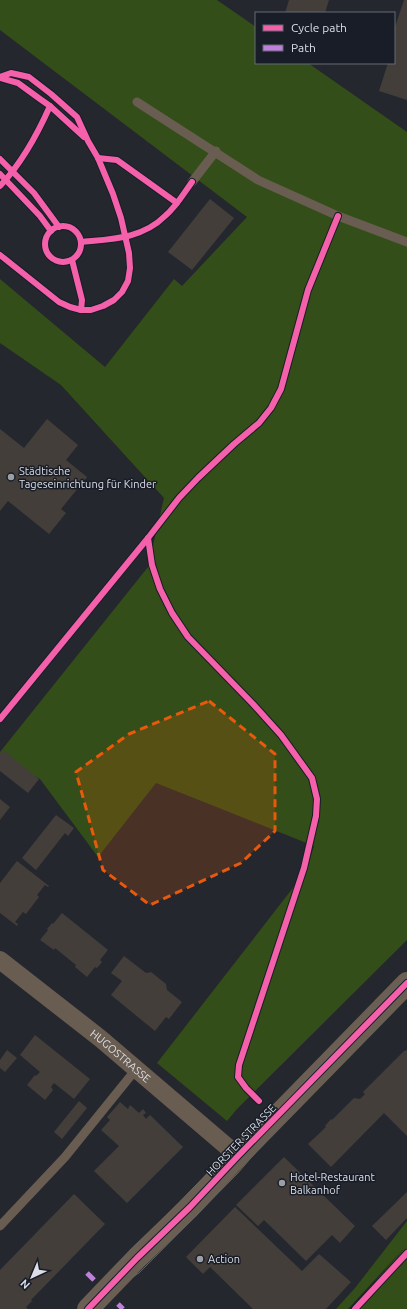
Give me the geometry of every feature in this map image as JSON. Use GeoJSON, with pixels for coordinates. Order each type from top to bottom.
{"type":"FeatureCollection","features":[{"type":"Feature","properties":{"kind":"main road","name":"HORSTER STRASSE"},"geometry":{"type":"LineString","coordinates":[[88,1309],[137,1258],[190,1207],[407,983]]}},
{"type":"Feature","properties":{"kind":"street","name":"HUGOSTRASSE"},"geometry":{"type":"LineString","coordinates":[[0,960],[137,1068],[238,1156]]}},
{"type":"Feature","properties":{"kind":"lane"},"geometry":{"type":"LineString","coordinates":[[137,102],[216,151],[258,180],[338,216],[407,242]]}},
{"type":"Feature","properties":{"kind":"lane"},"geometry":{"type":"LineString","coordinates":[[192,182],[216,151]]}},
{"type":"Feature","properties":{"kind":"lane"},"geometry":{"type":"LineString","coordinates":[[0,1226],[65,1157],[137,1068]]}},
{"type":"Feature","properties":{"kind":"highlighted area"},"geometry":{"type":"Polygon","coordinates":[[[209,701],[275,754],[275,831],[241,863],[150,905],[103,870],[76,772],[129,734],[209,701]]]}},
{"type":"Feature","properties":{"kind":"green space"},"geometry":{"type":"Polygon","coordinates":[[[0,0],[217,0],[255,26],[255,64],[309,64],[407,132],[407,940],[237,1109],[227,1121],[157,1063],[306,871],[314,846],[156,783],[98,857],[40,779],[0,756],[0,752],[148,567],[164,498],[61,385],[0,343],[0,279],[105,367],[174,279],[182,286],[247,217],[0,30],[0,0]]]}},
{"type":"Feature","properties":{"kind":"green space"},"geometry":{"type":"Polygon","coordinates":[[[407,1221],[407,1309],[351,1309],[405,1247],[348,1309],[336,1309],[355,1288],[407,1221]]]}},
{"type":"Feature","properties":{"kind":"building"},"geometry":{"type":"Polygon","coordinates":[[[289,0],[329,0],[325,12],[285,12],[289,0]]]}},
{"type":"Feature","properties":{"kind":"building"},"geometry":{"type":"Polygon","coordinates":[[[404,0],[407,0],[407,100],[379,91],[388,64],[395,64],[395,27],[404,0]]]}},
{"type":"Feature","properties":{"kind":"building"},"geometry":{"type":"Polygon","coordinates":[[[210,199],[234,218],[192,270],[168,252],[210,199]]]}},
{"type":"Feature","properties":{"kind":"building"},"geometry":{"type":"Polygon","coordinates":[[[47,419],[78,445],[66,460],[87,477],[61,509],[66,513],[49,534],[8,501],[0,511],[0,429],[24,448],[47,419]]]}},
{"type":"Feature","properties":{"kind":"building"},"geometry":{"type":"Polygon","coordinates":[[[3,750],[39,779],[28,793],[0,771],[0,754],[3,750]]]}},
{"type":"Feature","properties":{"kind":"building"},"geometry":{"type":"Polygon","coordinates":[[[0,799],[10,807],[0,820],[0,799]]]}},
{"type":"Feature","properties":{"kind":"building"},"geometry":{"type":"Polygon","coordinates":[[[56,815],[74,828],[68,836],[65,833],[36,870],[22,858],[56,815]]]}},
{"type":"Feature","properties":{"kind":"building"},"geometry":{"type":"Polygon","coordinates":[[[17,861],[49,886],[48,887],[45,885],[37,895],[39,897],[26,914],[23,912],[15,922],[18,924],[17,926],[0,913],[0,883],[17,861]]]}},
{"type":"Feature","properties":{"kind":"building"},"geometry":{"type":"Polygon","coordinates":[[[62,913],[108,950],[100,960],[102,962],[97,968],[95,967],[87,977],[75,967],[76,965],[55,948],[54,950],[40,940],[48,930],[47,929],[62,913]]]}},
{"type":"Feature","properties":{"kind":"building"},"geometry":{"type":"Polygon","coordinates":[[[124,956],[146,973],[151,972],[166,984],[167,990],[182,1002],[169,1019],[166,1017],[155,1031],[111,995],[122,981],[111,973],[124,956]]]}},
{"type":"Feature","properties":{"kind":"building"},"geometry":{"type":"Polygon","coordinates":[[[35,1035],[90,1079],[74,1099],[54,1083],[51,1087],[53,1090],[45,1100],[27,1085],[35,1075],[36,1076],[40,1072],[20,1055],[35,1035]]]}},
{"type":"Feature","properties":{"kind":"building"},"geometry":{"type":"Polygon","coordinates":[[[7,1050],[17,1058],[5,1072],[0,1068],[0,1060],[7,1050]]]}},
{"type":"Feature","properties":{"kind":"building"},"geometry":{"type":"Polygon","coordinates":[[[407,1050],[407,1136],[384,1113],[331,1167],[308,1144],[326,1127],[325,1126],[331,1119],[332,1120],[354,1098],[360,1099],[365,1094],[363,1092],[404,1051],[407,1050]]]}},
{"type":"Feature","properties":{"kind":"building"},"geometry":{"type":"Polygon","coordinates":[[[79,1101],[87,1108],[62,1139],[54,1132],[79,1101]]]}},
{"type":"Feature","properties":{"kind":"building"},"geometry":{"type":"Polygon","coordinates":[[[120,1102],[128,1109],[130,1105],[139,1113],[143,1109],[146,1113],[143,1115],[146,1119],[150,1115],[183,1147],[127,1203],[94,1171],[119,1146],[101,1130],[110,1120],[107,1117],[120,1102]]]}},
{"type":"Feature","properties":{"kind":"building"},"geometry":{"type":"Polygon","coordinates":[[[284,1157],[355,1226],[340,1243],[332,1235],[306,1261],[264,1220],[258,1226],[236,1205],[284,1157]]]}},
{"type":"Feature","properties":{"kind":"building"},"geometry":{"type":"Polygon","coordinates":[[[407,1192],[407,1218],[386,1240],[372,1226],[407,1192]]]}},
{"type":"Feature","properties":{"kind":"building"},"geometry":{"type":"Polygon","coordinates":[[[74,1194],[105,1224],[31,1300],[32,1301],[26,1307],[28,1309],[0,1309],[0,1270],[74,1194]]]}},
{"type":"Feature","properties":{"kind":"building"},"geometry":{"type":"Polygon","coordinates":[[[235,1207],[302,1271],[319,1254],[351,1282],[326,1309],[253,1309],[210,1267],[203,1274],[186,1257],[235,1207]]]}},
{"type":"Feature","properties":{"kind":"tram line"},"geometry":{"type":"LineString","coordinates":[[79,1309],[102,1288],[110,1273],[196,1185],[311,1074],[407,976]]}},
{"type":"Feature","properties":{"kind":"tram line"},"geometry":{"type":"LineString","coordinates":[[102,1309],[105,1306],[108,1293],[139,1273],[238,1173],[314,1084],[407,989]]}},
{"type":"Feature","properties":{"kind":"marked path"},"geometry":{"type":"LineString","coordinates":[[87,1273],[95,1281]]}},
{"type":"Feature","properties":{"kind":"marked path"},"geometry":{"type":"LineString","coordinates":[[118,1304],[123,1309]]}},
{"type":"Feature","properties":{"kind":"cycle path"},"geometry":{"type":"LineString","coordinates":[[0,77],[11,73],[29,77],[77,117],[98,158],[113,194],[121,218],[129,253],[130,268],[128,281],[122,292],[114,300],[91,310],[81,310],[59,302],[0,255]]}},
{"type":"Feature","properties":{"kind":"cycle path"},"geometry":{"type":"LineString","coordinates":[[0,78],[18,83],[50,106],[84,137]]}},
{"type":"Feature","properties":{"kind":"cycle path"},"geometry":{"type":"LineString","coordinates":[[0,186],[15,168],[28,148],[50,106]]}},
{"type":"Feature","properties":{"kind":"cycle path"},"geometry":{"type":"LineString","coordinates":[[98,158],[117,160],[177,203]]}},
{"type":"Feature","properties":{"kind":"cycle path"},"geometry":{"type":"LineString","coordinates":[[0,159],[34,193],[59,227]]}},
{"type":"Feature","properties":{"kind":"cycle path"},"geometry":{"type":"LineString","coordinates":[[0,174],[40,216],[51,231]]}},
{"type":"Feature","properties":{"kind":"cycle path"},"geometry":{"type":"LineString","coordinates":[[81,242],[115,239],[136,234],[156,224],[176,204],[192,182]]}},
{"type":"Feature","properties":{"kind":"cycle path"},"geometry":{"type":"LineString","coordinates":[[0,719],[179,498],[234,444],[259,423],[271,408],[281,389],[308,290],[338,216]]}},
{"type":"Feature","properties":{"kind":"cycle path"},"geometry":{"type":"LineString","coordinates":[[63,226],[73,229],[78,234],[81,244],[78,254],[73,259],[63,262],[53,259],[48,254],[45,244],[48,234],[53,229],[63,226]]}},
{"type":"Feature","properties":{"kind":"cycle path"},"geometry":{"type":"LineString","coordinates":[[72,260],[82,300],[81,310]]}},
{"type":"Feature","properties":{"kind":"cycle path"},"geometry":{"type":"LineString","coordinates":[[148,538],[152,565],[160,589],[172,613],[188,637],[281,735],[312,778],[317,799],[316,816],[304,868],[239,1065],[238,1077],[246,1088],[259,1101]]}},
{"type":"Feature","properties":{"kind":"cycle path"},"geometry":{"type":"LineString","coordinates":[[88,1309],[137,1258],[190,1207],[407,983]]}},
{"type":"Feature","properties":{"kind":"cycle path"},"geometry":{"type":"LineString","coordinates":[[355,1309],[407,1253]]}},
{"type":"Feature","properties":{"kind":"place","name":"Städtische Tageseinrichtung für Kinder"},"geometry":{"type":"Point","coordinates":[11,477]}},
{"type":"Feature","properties":{"kind":"place","name":"Hotel-Restaurant Balkanhof"},"geometry":{"type":"Point","coordinates":[282,1183]}},
{"type":"Feature","properties":{"kind":"place","name":"Action"},"geometry":{"type":"Point","coordinates":[200,1259]}}]}
